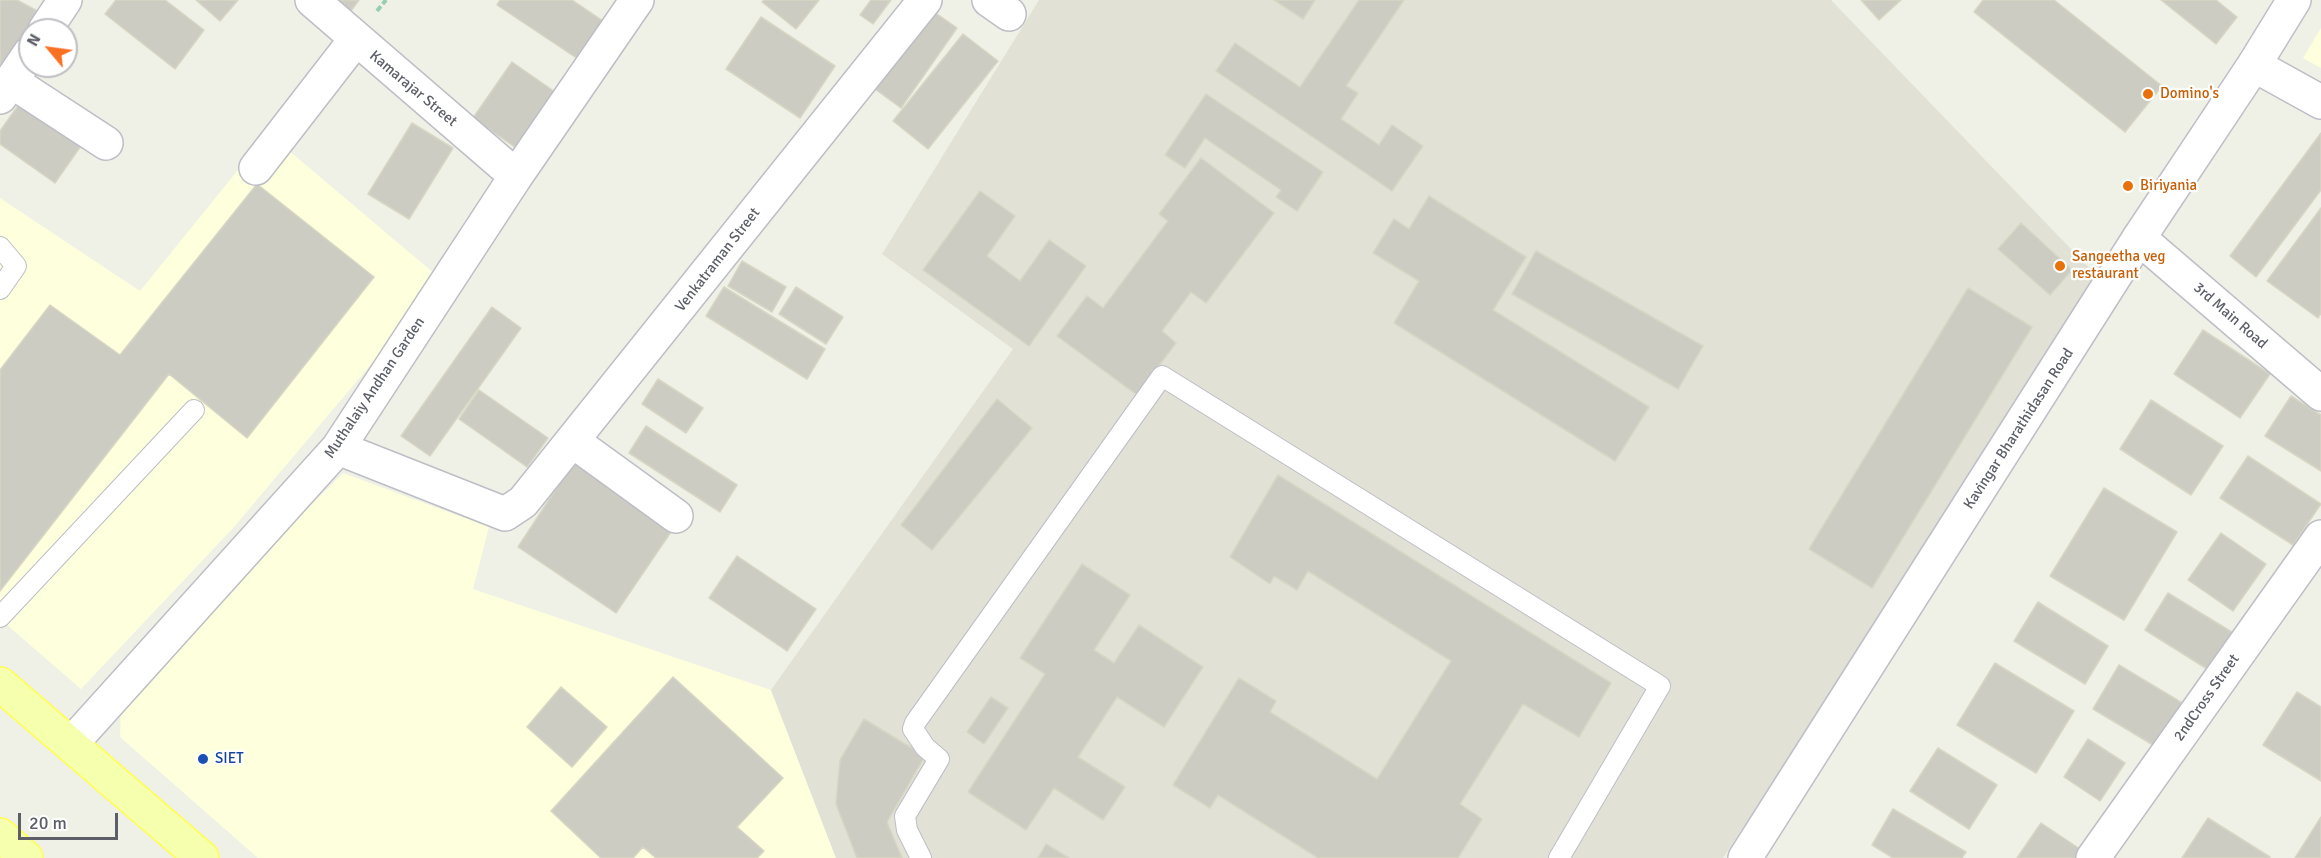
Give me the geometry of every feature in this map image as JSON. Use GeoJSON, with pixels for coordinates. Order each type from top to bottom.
{"type":"FeatureCollection","features":[{"type":"Feature","properties":{"kind":"main road"},"geometry":{"type":"LineString","coordinates":[[0,684],[202,858]]}},
{"type":"Feature","properties":{"kind":"main road"},"geometry":{"type":"LineString","coordinates":[[0,835],[26,858]]}},
{"type":"Feature","properties":{"kind":"street"},"geometry":{"type":"LineString","coordinates":[[53,18],[65,0]]}},
{"type":"Feature","properties":{"kind":"street","name":"Kamarajar Street"},"geometry":{"type":"LineString","coordinates":[[312,0],[516,176]]}},
{"type":"Feature","properties":{"kind":"street","name":"Muthalaiy Andhan Garden"},"geometry":{"type":"LineString","coordinates":[[71,744],[338,448],[516,176],[637,0]]}},
{"type":"Feature","properties":{"kind":"street","name":"Venkatraman Street"},"geometry":{"type":"LineString","coordinates":[[338,448],[505,514],[523,502],[574,442],[925,0]]}},
{"type":"Feature","properties":{"kind":"street","name":"Kavingar Bharathidasan Road"},"geometry":{"type":"LineString","coordinates":[[1745,858],[2139,238],[2254,65],[2294,0]]}},
{"type":"Feature","properties":{"kind":"street"},"geometry":{"type":"LineString","coordinates":[[256,168],[356,39]]}},
{"type":"Feature","properties":{"kind":"street"},"geometry":{"type":"LineString","coordinates":[[2254,65],[2321,102]]}},
{"type":"Feature","properties":{"kind":"street"},"geometry":{"type":"LineString","coordinates":[[18,71],[6,89],[106,143]]}},
{"type":"Feature","properties":{"kind":"street","name":"3rd Main Road"},"geometry":{"type":"LineString","coordinates":[[2139,238],[2321,394]]}},
{"type":"Feature","properties":{"kind":"street"},"geometry":{"type":"LineString","coordinates":[[574,442],[676,516]]}},
{"type":"Feature","properties":{"kind":"street","name":"2ndCross Street"},"geometry":{"type":"LineString","coordinates":[[2093,858],[2321,537]]}},
{"type":"Feature","properties":{"kind":"lane"},"geometry":{"type":"LineString","coordinates":[[0,247],[16,266],[0,289]]}},
{"type":"Feature","properties":{"kind":"lane"},"geometry":{"type":"LineString","coordinates":[[921,858],[907,830],[905,816],[939,759],[925,747],[914,729],[915,723],[1162,376],[1660,686],[1559,858]]}},
{"type":"Feature","properties":{"kind":"lane"},"geometry":{"type":"LineString","coordinates":[[0,617],[194,410]]}},
{"type":"Feature","properties":{"kind":"shaded area"},"geometry":{"type":"Polygon","coordinates":[[[1039,0],[1831,0],[2099,278],[1723,858],[836,858],[771,690],[1013,349],[882,254],[1039,0]]]}},
{"type":"Feature","properties":{"kind":"shaded area"},"geometry":{"type":"Polygon","coordinates":[[[2321,28],[2321,68],[2303,58],[2321,28]]]}},
{"type":"Feature","properties":{"kind":"shaded area"},"geometry":{"type":"Polygon","coordinates":[[[268,133],[442,280],[234,527],[81,689],[0,619],[0,198],[140,291],[268,133]]]}},
{"type":"Feature","properties":{"kind":"shaded area"},"geometry":{"type":"Polygon","coordinates":[[[343,473],[489,527],[473,589],[771,690],[836,858],[258,858],[120,737],[121,696],[343,473]]]}},
{"type":"Feature","properties":{"kind":"building"},"geometry":{"type":"Polygon","coordinates":[[[0,0],[17,0],[43,14],[40,18],[18,18],[18,58],[11,71],[0,65],[0,0]]]}},
{"type":"Feature","properties":{"kind":"building"},"geometry":{"type":"Polygon","coordinates":[[[116,0],[165,0],[204,30],[175,69],[105,14],[116,0]]]}},
{"type":"Feature","properties":{"kind":"building"},"geometry":{"type":"Polygon","coordinates":[[[196,0],[238,0],[220,21],[196,0]]]}},
{"type":"Feature","properties":{"kind":"building"},"geometry":{"type":"Polygon","coordinates":[[[328,0],[359,0],[348,15],[328,0]]]}},
{"type":"Feature","properties":{"kind":"building"},"geometry":{"type":"Polygon","coordinates":[[[500,0],[572,0],[606,23],[581,61],[497,5],[500,0]]]}},
{"type":"Feature","properties":{"kind":"building"},"geometry":{"type":"Polygon","coordinates":[[[764,0],[819,0],[796,29],[762,2],[764,0]]]}},
{"type":"Feature","properties":{"kind":"building"},"geometry":{"type":"Polygon","coordinates":[[[871,0],[891,0],[873,24],[860,15],[871,0]]]}},
{"type":"Feature","properties":{"kind":"building"},"geometry":{"type":"Polygon","coordinates":[[[1274,0],[1315,0],[1303,19],[1274,0]]]}},
{"type":"Feature","properties":{"kind":"building"},"geometry":{"type":"Polygon","coordinates":[[[1359,0],[1404,0],[1346,86],[1358,93],[1341,119],[1379,145],[1392,125],[1423,146],[1392,191],[1216,71],[1235,43],[1300,87],[1359,0]]]}},
{"type":"Feature","properties":{"kind":"building"},"geometry":{"type":"Polygon","coordinates":[[[1861,0],[1901,0],[1879,20],[1861,0]]]}},
{"type":"Feature","properties":{"kind":"building"},"geometry":{"type":"Polygon","coordinates":[[[1983,0],[2054,0],[2162,86],[2125,132],[1974,12],[1983,0]]]}},
{"type":"Feature","properties":{"kind":"building"},"geometry":{"type":"Polygon","coordinates":[[[2161,0],[2216,0],[2237,17],[2216,44],[2161,0]]]}},
{"type":"Feature","properties":{"kind":"building"},"geometry":{"type":"Polygon","coordinates":[[[930,9],[957,28],[901,108],[875,89],[930,9]]]}},
{"type":"Feature","properties":{"kind":"building"},"geometry":{"type":"Polygon","coordinates":[[[761,17],[835,66],[800,118],[726,69],[761,17]]]}},
{"type":"Feature","properties":{"kind":"building"},"geometry":{"type":"Polygon","coordinates":[[[963,34],[998,61],[928,149],[893,121],[963,34]]]}},
{"type":"Feature","properties":{"kind":"building"},"geometry":{"type":"Polygon","coordinates":[[[512,62],[558,94],[519,150],[473,118],[512,62]]]}},
{"type":"Feature","properties":{"kind":"building"},"geometry":{"type":"Polygon","coordinates":[[[1206,94],[1323,172],[1297,211],[1276,197],[1281,190],[1205,138],[1185,168],[1165,155],[1206,94]]]}},
{"type":"Feature","properties":{"kind":"building"},"geometry":{"type":"Polygon","coordinates":[[[22,100],[83,143],[55,183],[0,144],[0,131],[22,100]]]}},
{"type":"Feature","properties":{"kind":"building"},"geometry":{"type":"Polygon","coordinates":[[[412,123],[453,148],[409,219],[368,194],[412,123]]]}},
{"type":"Feature","properties":{"kind":"building"},"geometry":{"type":"Polygon","coordinates":[[[2321,133],[2321,190],[2256,277],[2230,256],[2321,133]]]}},
{"type":"Feature","properties":{"kind":"building"},"geometry":{"type":"Polygon","coordinates":[[[1201,158],[1274,213],[1206,303],[1191,292],[1162,331],[1176,343],[1137,395],[1057,336],[1087,296],[1103,308],[1168,221],[1159,214],[1201,158]]]}},
{"type":"Feature","properties":{"kind":"building"},"geometry":{"type":"Polygon","coordinates":[[[257,184],[374,277],[247,438],[169,374],[0,591],[0,370],[50,305],[120,355],[257,184]]]}},
{"type":"Feature","properties":{"kind":"building"},"geometry":{"type":"Polygon","coordinates":[[[980,191],[1015,216],[987,256],[1020,281],[1049,240],[1086,266],[1029,346],[923,270],[980,191]]]}},
{"type":"Feature","properties":{"kind":"building"},"geometry":{"type":"Polygon","coordinates":[[[1429,196],[1526,257],[1493,310],[1649,407],[1615,461],[1394,323],[1419,281],[1373,253],[1394,219],[1409,229],[1429,196]]]}},
{"type":"Feature","properties":{"kind":"building"},"geometry":{"type":"Polygon","coordinates":[[[2321,208],[2321,313],[2318,318],[2267,281],[2321,208]]]}},
{"type":"Feature","properties":{"kind":"building"},"geometry":{"type":"Polygon","coordinates":[[[2021,223],[2072,270],[2050,295],[1998,249],[2021,223]]]}},
{"type":"Feature","properties":{"kind":"building"},"geometry":{"type":"Polygon","coordinates":[[[1536,251],[1703,346],[1678,389],[1512,294],[1536,251]]]}},
{"type":"Feature","properties":{"kind":"building"},"geometry":{"type":"Polygon","coordinates":[[[742,261],[786,287],[772,312],[728,286],[742,261]]]}},
{"type":"Feature","properties":{"kind":"building"},"geometry":{"type":"Polygon","coordinates":[[[724,287],[825,349],[807,379],[706,316],[724,287]]]}},
{"type":"Feature","properties":{"kind":"building"},"geometry":{"type":"Polygon","coordinates":[[[796,287],[843,317],[826,344],[779,314],[796,287]]]}},
{"type":"Feature","properties":{"kind":"building"},"geometry":{"type":"Polygon","coordinates":[[[1968,288],[2032,327],[1872,588],[1809,549],[1968,288]]]}},
{"type":"Feature","properties":{"kind":"building"},"geometry":{"type":"Polygon","coordinates":[[[492,307],[521,328],[430,456],[401,436],[492,307]]]}},
{"type":"Feature","properties":{"kind":"building"},"geometry":{"type":"Polygon","coordinates":[[[2203,330],[2270,374],[2240,418],[2174,374],[2203,330]]]}},
{"type":"Feature","properties":{"kind":"building"},"geometry":{"type":"Polygon","coordinates":[[[658,379],[703,408],[686,433],[642,404],[658,379]]]}},
{"type":"Feature","properties":{"kind":"building"},"geometry":{"type":"Polygon","coordinates":[[[479,390],[548,438],[527,467],[459,419],[479,390]]]}},
{"type":"Feature","properties":{"kind":"building"},"geometry":{"type":"Polygon","coordinates":[[[2291,396],[2321,415],[2321,471],[2265,436],[2291,396]]]}},
{"type":"Feature","properties":{"kind":"building"},"geometry":{"type":"Polygon","coordinates":[[[997,399],[1032,428],[932,550],[901,525],[997,399]]]}},
{"type":"Feature","properties":{"kind":"building"},"geometry":{"type":"Polygon","coordinates":[[[2151,400],[2223,446],[2191,495],[2120,449],[2151,400]]]}},
{"type":"Feature","properties":{"kind":"building"},"geometry":{"type":"Polygon","coordinates":[[[646,426],[737,485],[720,512],[629,453],[646,426]]]}},
{"type":"Feature","properties":{"kind":"building"},"geometry":{"type":"Polygon","coordinates":[[[2248,456],[2321,504],[2293,545],[2220,498],[2248,456]]]}},
{"type":"Feature","properties":{"kind":"building"},"geometry":{"type":"Polygon","coordinates":[[[575,460],[675,526],[616,613],[518,547],[575,460]]]}},
{"type":"Feature","properties":{"kind":"building"},"geometry":{"type":"Polygon","coordinates":[[[1278,475],[1611,683],[1579,737],[1523,704],[1460,804],[1482,819],[1458,858],[1318,858],[1218,795],[1210,808],[1173,785],[1239,678],[1276,701],[1270,712],[1377,779],[1451,661],[1308,571],[1297,590],[1274,576],[1270,584],[1230,557],[1278,475]]]}},
{"type":"Feature","properties":{"kind":"building"},"geometry":{"type":"Polygon","coordinates":[[[2104,488],[2177,532],[2124,620],[2050,576],[2104,488]]]}},
{"type":"Feature","properties":{"kind":"building"},"geometry":{"type":"Polygon","coordinates":[[[2221,533],[2266,564],[2233,611],[2188,580],[2221,533]]]}},
{"type":"Feature","properties":{"kind":"building"},"geometry":{"type":"Polygon","coordinates":[[[737,556],[816,609],[787,651],[709,598],[737,556]]]}},
{"type":"Feature","properties":{"kind":"building"},"geometry":{"type":"Polygon","coordinates":[[[1082,564],[1130,595],[1094,650],[1114,663],[1139,625],[1203,667],[1164,727],[1117,697],[1078,757],[1125,787],[1103,820],[1054,788],[1026,830],[968,792],[1045,674],[1020,658],[1082,564]]]}},
{"type":"Feature","properties":{"kind":"building"},"geometry":{"type":"Polygon","coordinates":[[[2168,593],[2235,634],[2212,672],[2145,630],[2168,593]]]}},
{"type":"Feature","properties":{"kind":"building"},"geometry":{"type":"Polygon","coordinates":[[[2038,602],[2108,646],[2085,684],[2014,641],[2038,602]]]}},
{"type":"Feature","properties":{"kind":"building"},"geometry":{"type":"Polygon","coordinates":[[[1995,663],[2074,711],[2036,773],[1957,725],[1995,663]]]}},
{"type":"Feature","properties":{"kind":"building"},"geometry":{"type":"Polygon","coordinates":[[[2119,665],[2189,707],[2163,751],[2093,709],[2119,665]]]}},
{"type":"Feature","properties":{"kind":"building"},"geometry":{"type":"Polygon","coordinates":[[[673,677],[783,778],[737,827],[764,851],[757,858],[656,858],[643,847],[633,858],[601,858],[551,811],[673,677]]]}},
{"type":"Feature","properties":{"kind":"building"},"geometry":{"type":"Polygon","coordinates":[[[561,687],[607,727],[572,767],[527,727],[561,687]]]}},
{"type":"Feature","properties":{"kind":"building"},"geometry":{"type":"Polygon","coordinates":[[[2297,692],[2321,707],[2321,781],[2263,745],[2297,692]]]}},
{"type":"Feature","properties":{"kind":"building"},"geometry":{"type":"Polygon","coordinates":[[[991,697],[1008,708],[984,744],[967,732],[991,697]]]}},
{"type":"Feature","properties":{"kind":"building"},"geometry":{"type":"Polygon","coordinates":[[[864,719],[925,756],[887,822],[902,858],[857,858],[836,804],[840,760],[864,719]]]}},
{"type":"Feature","properties":{"kind":"building"},"geometry":{"type":"Polygon","coordinates":[[[2088,739],[2125,763],[2100,801],[2064,777],[2088,739]]]}},
{"type":"Feature","properties":{"kind":"building"},"geometry":{"type":"Polygon","coordinates":[[[1938,748],[1997,785],[1969,829],[1910,791],[1938,748]]]}},
{"type":"Feature","properties":{"kind":"building"},"geometry":{"type":"Polygon","coordinates":[[[1893,809],[1966,852],[1962,858],[1893,858],[1872,845],[1893,809]]]}},
{"type":"Feature","properties":{"kind":"building"},"geometry":{"type":"Polygon","coordinates":[[[2321,817],[2321,858],[2295,858],[2321,817]]]}},
{"type":"Feature","properties":{"kind":"building"},"geometry":{"type":"Polygon","coordinates":[[[2208,818],[2270,857],[2182,858],[2208,818]]]}},
{"type":"Feature","properties":{"kind":"building"},"geometry":{"type":"Polygon","coordinates":[[[2041,823],[2083,851],[2079,858],[2017,858],[2041,823]]]}},
{"type":"Feature","properties":{"kind":"building"},"geometry":{"type":"Polygon","coordinates":[[[1046,844],[1069,858],[1038,858],[1046,844]]]}},
{"type":"Feature","properties":{"kind":"place","name":"Domino's"},"geometry":{"type":"Point","coordinates":[2148,94]}},
{"type":"Feature","properties":{"kind":"place","name":"Biriyania"},"geometry":{"type":"Point","coordinates":[2128,186]}},
{"type":"Feature","properties":{"kind":"place","name":"Sangeetha veg restaurant"},"geometry":{"type":"Point","coordinates":[2060,266]}},
{"type":"Feature","properties":{"kind":"place","name":"SIET"},"geometry":{"type":"Point","coordinates":[203,759]}}]}
